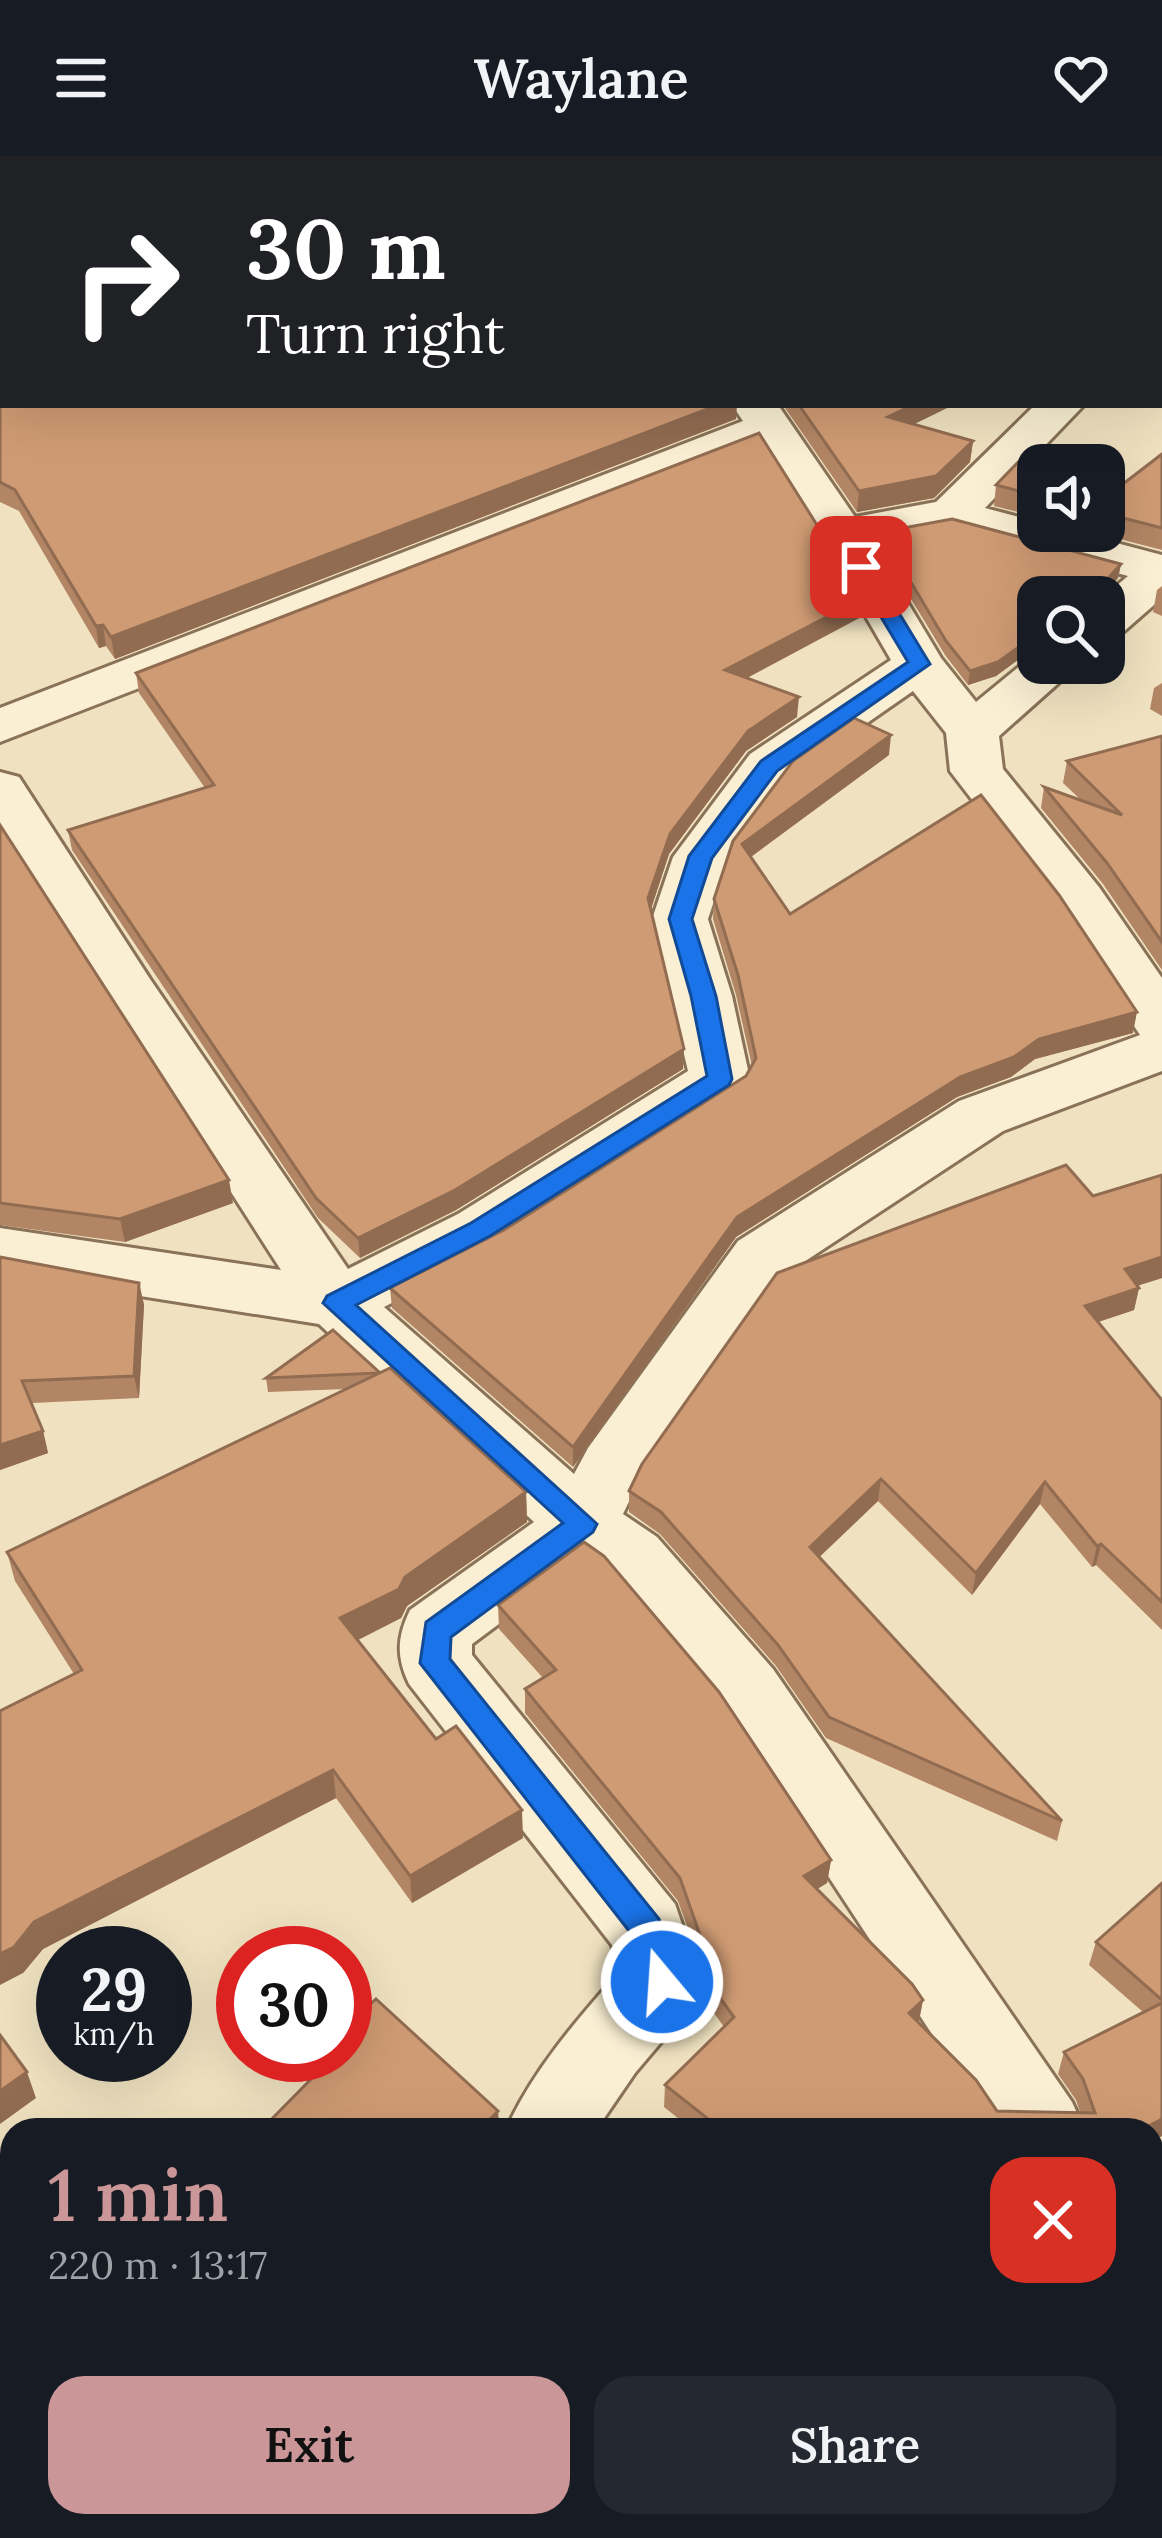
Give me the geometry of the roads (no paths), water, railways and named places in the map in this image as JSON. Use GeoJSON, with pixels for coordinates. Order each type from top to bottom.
{"type":"FeatureCollection","features":[{"type":"Feature","properties":{"kind":"street"},"geometry":{"type":"LineString","coordinates":[[952,514],[1058,408]]}},
{"type":"Feature","properties":{"kind":"street"},"geometry":{"type":"LineString","coordinates":[[0,726],[760,417],[842,534],[919,664],[972,733],[977,771],[1079,901],[1162,1022]]}},
{"type":"Feature","properties":{"kind":"street"},"geometry":{"type":"LineString","coordinates":[[842,534],[952,514],[1162,572]]}},
{"type":"Feature","properties":{"kind":"street"},"geometry":{"type":"LineString","coordinates":[[1125,604],[1162,572]]}},
{"type":"Feature","properties":{"kind":"street"},"geometry":{"type":"LineString","coordinates":[[0,1251],[337,1303],[480,1230],[720,1079],[704,996],[680,919],[701,856],[769,766],[919,664]]}},
{"type":"Feature","properties":{"kind":"street"},"geometry":{"type":"LineString","coordinates":[[972,733],[1030,684]]}},
{"type":"Feature","properties":{"kind":"street"},"geometry":{"type":"LineString","coordinates":[[0,789],[129,993],[337,1303],[583,1524],[632,1557],[747,1690],[1034,2118]]}},
{"type":"Feature","properties":{"kind":"street"},"geometry":{"type":"LineString","coordinates":[[556,2118],[606,2046],[662,1982],[647,1929],[435,1663],[436,1631],[583,1524],[612,1467],[761,1258],[981,1116],[1162,1049]]}}]}
